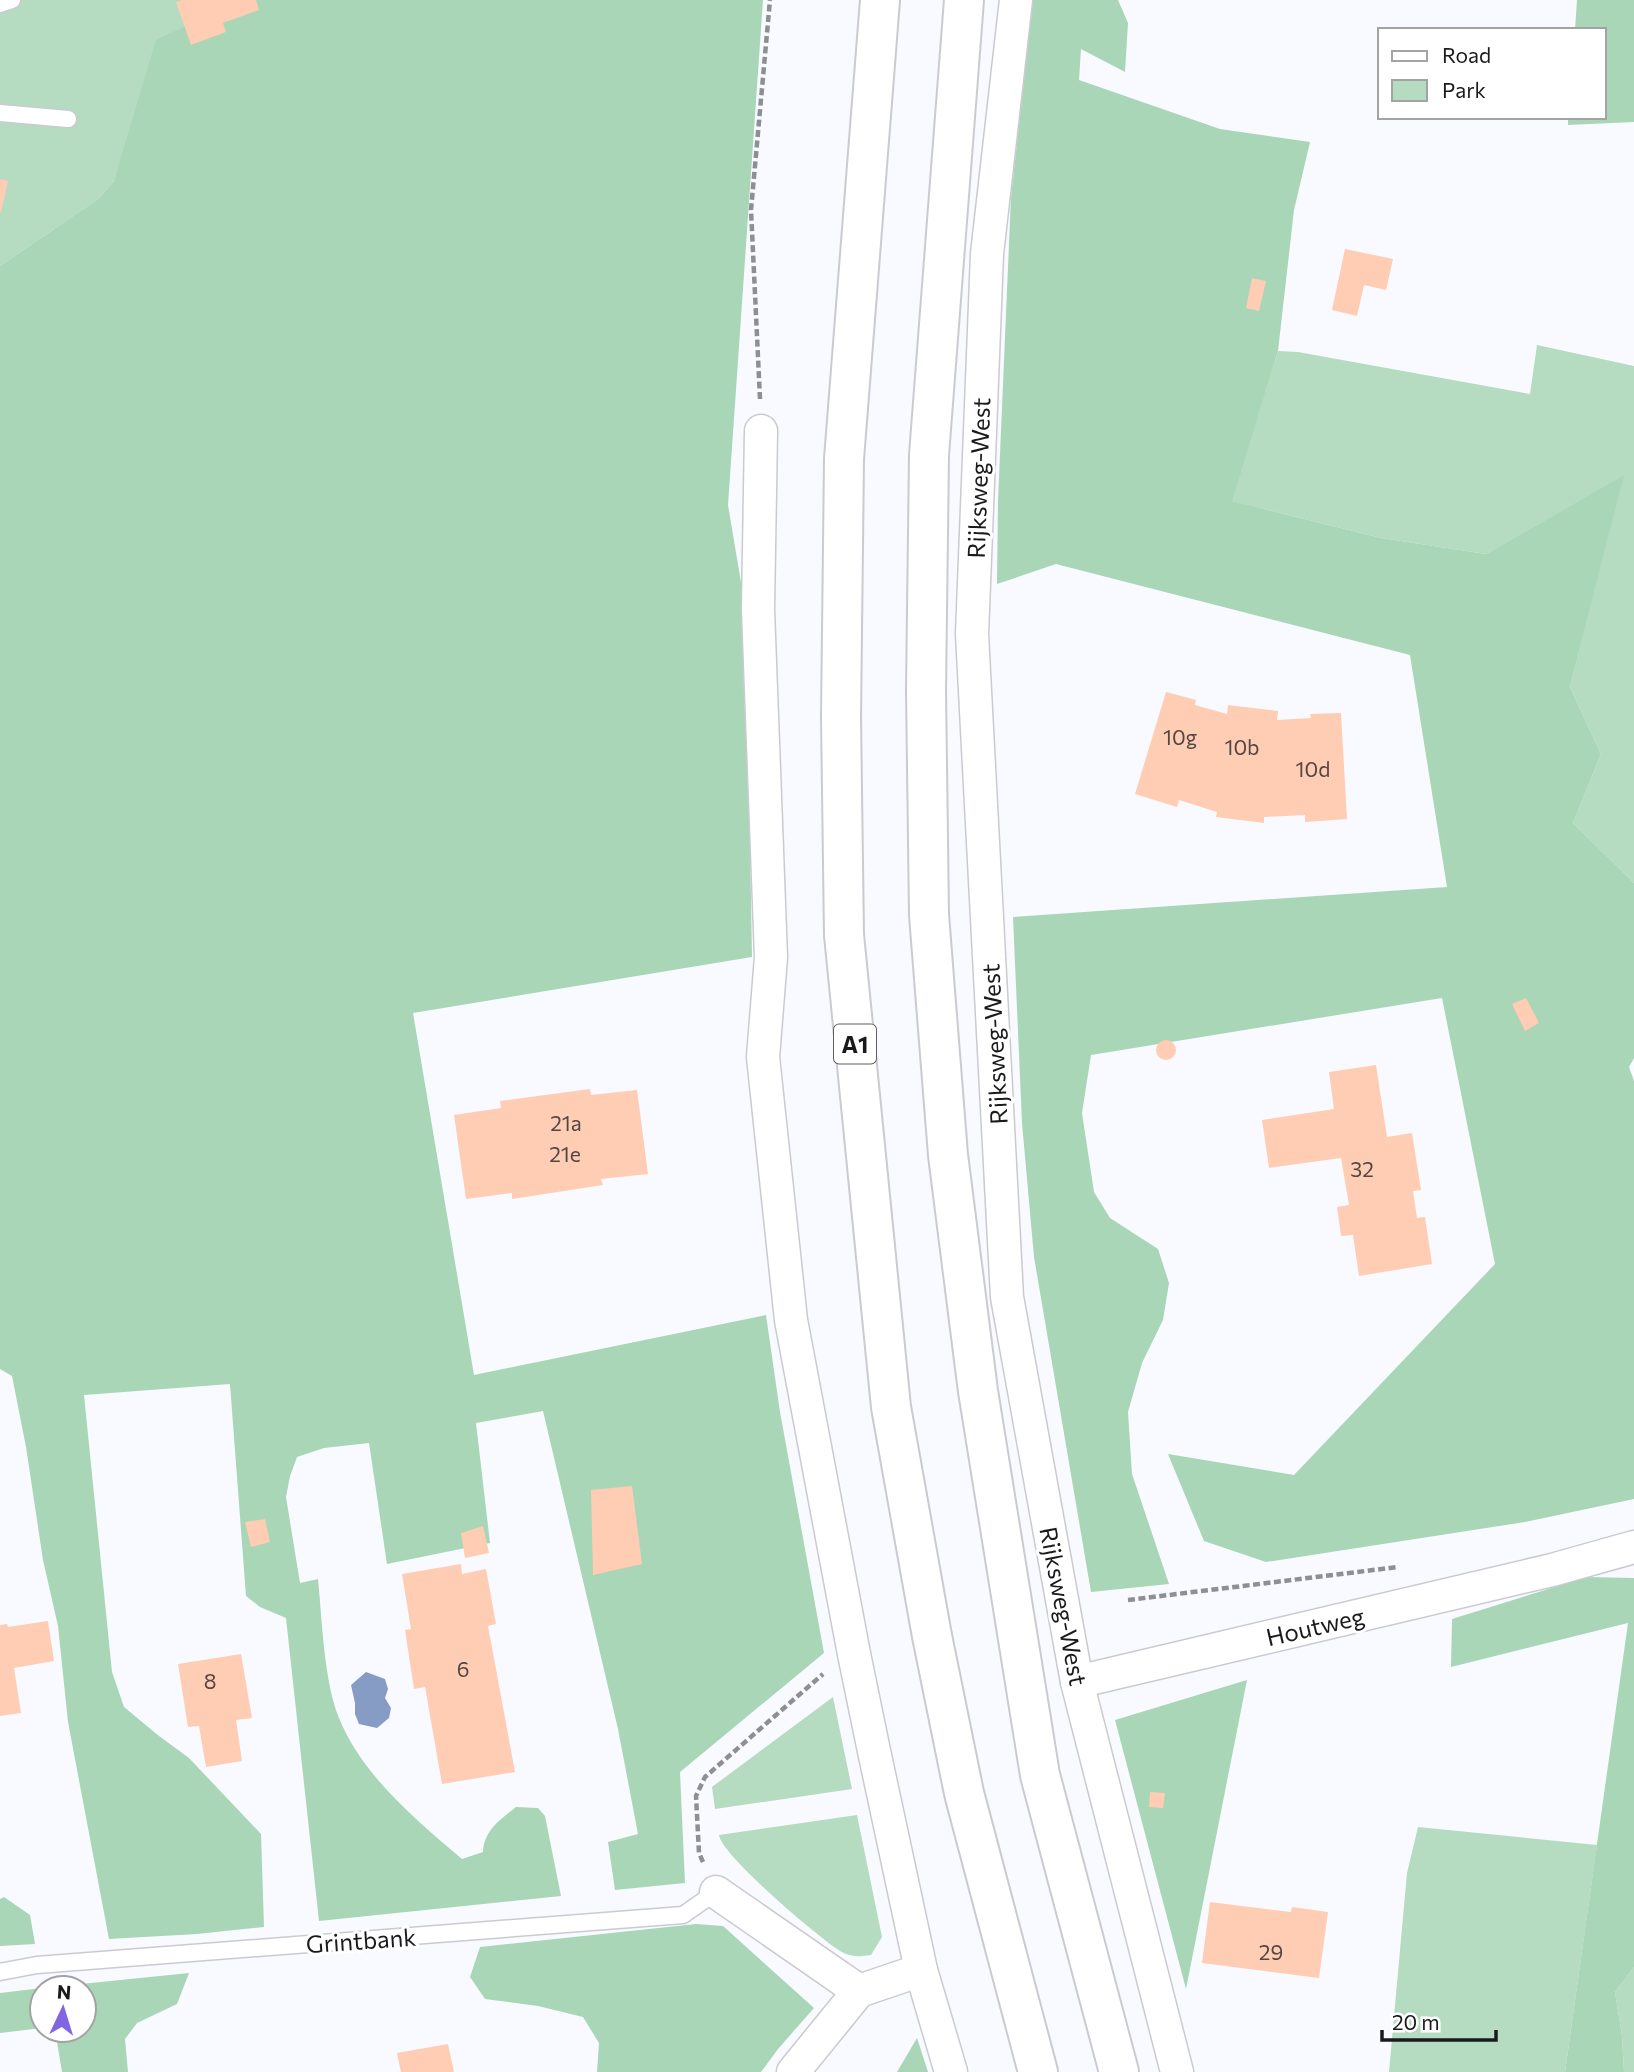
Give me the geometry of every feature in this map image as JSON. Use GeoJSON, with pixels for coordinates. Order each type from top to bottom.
{"type":"FeatureCollection","features":[{"type":"Feature","properties":{"kind":"highway","name":"A1"},"geometry":{"type":"LineString","coordinates":[[880,0],[844,459],[841,718],[844,935],[891,1407],[932,1636],[964,1793],[1038,2072]]}},
{"type":"Feature","properties":{"kind":"highway"},"geometry":{"type":"LineString","coordinates":[[964,0],[929,454],[926,690],[929,915],[951,1183],[978,1391],[1040,1774],[1119,2072]]}},
{"type":"Feature","properties":{"kind":"street","name":"Rijksweg-West"},"geometry":{"type":"LineString","coordinates":[[1016,0],[986,254],[972,634],[1007,1297],[1077,1682],[1177,2072]]}},
{"type":"Feature","properties":{"kind":"street"},"geometry":{"type":"LineString","coordinates":[[761,431],[758,609],[771,957],[763,1058],[791,1320],[853,1654],[921,1970],[951,2072]]}},
{"type":"Feature","properties":{"kind":"street","name":"Houtweg"},"geometry":{"type":"LineString","coordinates":[[1077,1682],[1539,1573],[1634,1547]]}},
{"type":"Feature","properties":{"kind":"street"},"geometry":{"type":"LineString","coordinates":[[716,1892],[859,1991]]}},
{"type":"Feature","properties":{"kind":"street"},"geometry":{"type":"LineString","coordinates":[[793,2072],[859,1991],[921,1970]]}},
{"type":"Feature","properties":{"kind":"lane"},"geometry":{"type":"LineString","coordinates":[[0,4],[12,0]]}},
{"type":"Feature","properties":{"kind":"lane"},"geometry":{"type":"LineString","coordinates":[[0,113],[68,119]]}},
{"type":"Feature","properties":{"kind":"lane","name":"Grintbank"},"geometry":{"type":"LineString","coordinates":[[0,1972],[37,1965],[683,1915],[716,1892]]}},
{"type":"Feature","properties":{"kind":"path"},"geometry":{"type":"LineString","coordinates":[[761,431],[751,210],[770,0]]}},
{"type":"Feature","properties":{"kind":"path","name":"Houtweg"},"geometry":{"type":"LineString","coordinates":[[1128,1600],[1400,1567]]}},
{"type":"Feature","properties":{"kind":"path"},"geometry":{"type":"LineString","coordinates":[[716,1892],[699,1853],[696,1796],[705,1777],[823,1674]]}},
{"type":"Feature","properties":{"kind":"green space"},"geometry":{"type":"Polygon","coordinates":[[[0,0],[242,0],[130,134],[114,181],[98,199],[0,266],[0,0]]]}},
{"type":"Feature","properties":{"kind":"green space"},"geometry":{"type":"Polygon","coordinates":[[[242,0],[763,0],[728,505],[746,612],[752,957],[413,1013],[474,1375],[766,1315],[780,1412],[824,1653],[680,1772],[685,1883],[615,1890],[608,1842],[638,1834],[618,1729],[543,1411],[476,1423],[490,1543],[387,1564],[369,1443],[324,1448],[297,1457],[286,1497],[300,1583],[318,1579],[330,1687],[339,1718],[361,1759],[392,1795],[462,1859],[483,1852],[490,1831],[516,1807],[538,1808],[545,1816],[561,1896],[319,1921],[286,1618],[260,1607],[246,1596],[230,1384],[84,1395],[112,1672],[124,1707],[189,1758],[261,1834],[264,1927],[109,1939],[68,1722],[58,1626],[43,1560],[26,1447],[12,1376],[0,1369],[0,266],[98,199],[114,181],[156,40],[242,0]]]}},
{"type":"Feature","properties":{"kind":"green space"},"geometry":{"type":"Polygon","coordinates":[[[1033,0],[1118,0],[1128,23],[1125,72],[1081,49],[1079,80],[1220,129],[1310,142],[1294,210],[1278,351],[1232,501],[1381,538],[1486,554],[1624,475],[1570,687],[1601,754],[1573,823],[1634,883],[1634,1058],[1629,1067],[1634,1081],[1634,1499],[1525,1522],[1266,1562],[1204,1541],[1168,1454],[1294,1475],[1495,1264],[1442,998],[1091,1055],[1082,1113],[1094,1192],[1110,1218],[1158,1249],[1169,1283],[1163,1320],[1142,1363],[1128,1412],[1132,1474],[1169,1584],[1091,1592],[1034,1257],[1022,1123],[1013,917],[1447,887],[1410,655],[1056,564],[997,584],[1011,197],[1033,0]]]}},
{"type":"Feature","properties":{"kind":"green space"},"geometry":{"type":"Polygon","coordinates":[[[1577,0],[1634,0],[1634,122],[1568,125],[1568,119],[1606,119],[1606,28],[1575,28],[1577,0]]]}},
{"type":"Feature","properties":{"kind":"green space"},"geometry":{"type":"Polygon","coordinates":[[[1537,345],[1634,366],[1634,883],[1573,823],[1601,754],[1570,687],[1623,476],[1486,554],[1381,538],[1231,501],[1278,351],[1298,352],[1530,394],[1537,345]]]}},
{"type":"Feature","properties":{"kind":"green space"},"geometry":{"type":"Polygon","coordinates":[[[1587,1577],[1634,1578],[1634,1967],[1615,1992],[1622,2035],[1624,2072],[1565,2072],[1628,1623],[1451,1667],[1452,1619],[1587,1577]]]}},
{"type":"Feature","properties":{"kind":"green space"},"geometry":{"type":"Polygon","coordinates":[[[1247,1680],[1186,1989],[1115,1720],[1247,1680]]]}},
{"type":"Feature","properties":{"kind":"green space"},"geometry":{"type":"Polygon","coordinates":[[[833,1697],[852,1789],[715,1809],[712,1787],[833,1697]]]}},
{"type":"Feature","properties":{"kind":"green space"},"geometry":{"type":"Polygon","coordinates":[[[857,1815],[882,1937],[871,1955],[859,1956],[840,1951],[793,1914],[736,1860],[719,1835],[857,1815]]]}},
{"type":"Feature","properties":{"kind":"green space"},"geometry":{"type":"Polygon","coordinates":[[[1418,1827],[1597,1845],[1565,2072],[1389,2072],[1407,1873],[1418,1827]]]}},
{"type":"Feature","properties":{"kind":"green space"},"geometry":{"type":"Polygon","coordinates":[[[4,1897],[30,1915],[35,1944],[0,1946],[0,1899],[4,1897]]]}},
{"type":"Feature","properties":{"kind":"green space"},"geometry":{"type":"Polygon","coordinates":[[[696,1924],[723,1926],[814,2008],[761,2072],[597,2072],[599,2043],[583,2017],[538,2006],[485,1999],[470,1977],[480,1947],[696,1924]]]}},
{"type":"Feature","properties":{"kind":"green space"},"geometry":{"type":"Polygon","coordinates":[[[1634,1967],[1634,2072],[1624,2072],[1622,2035],[1615,1992],[1634,1967]]]}},
{"type":"Feature","properties":{"kind":"green space"},"geometry":{"type":"Polygon","coordinates":[[[189,1973],[177,2004],[137,2023],[125,2039],[128,2072],[62,2072],[57,2044],[98,2044],[98,1982],[189,1973]]]}},
{"type":"Feature","properties":{"kind":"green space"},"geometry":{"type":"Polygon","coordinates":[[[28,1990],[28,2030],[0,2033],[0,1993],[28,1990]]]}},
{"type":"Feature","properties":{"kind":"green space"},"geometry":{"type":"Polygon","coordinates":[[[917,2038],[928,2072],[897,2072],[917,2038]]]}},
{"type":"Feature","properties":{"kind":"water"},"geometry":{"type":"Polygon","coordinates":[[[366,1672],[385,1679],[388,1689],[385,1698],[391,1708],[389,1718],[377,1728],[359,1724],[355,1714],[351,1685],[366,1672]]]}},
{"type":"Feature","properties":{"kind":"building"},"geometry":{"type":"Polygon","coordinates":[[[256,0],[259,10],[223,23],[226,32],[191,45],[176,2],[256,0]]]}},
{"type":"Feature","properties":{"kind":"building"},"geometry":{"type":"Polygon","coordinates":[[[0,179],[8,181],[1,212],[0,212],[0,179]]]}},
{"type":"Feature","properties":{"kind":"building"},"geometry":{"type":"Polygon","coordinates":[[[1345,249],[1393,259],[1386,290],[1364,285],[1357,316],[1332,310],[1345,249]]]}},
{"type":"Feature","properties":{"kind":"building"},"geometry":{"type":"Polygon","coordinates":[[[1252,278],[1266,281],[1259,311],[1246,308],[1252,278]]]}},
{"type":"Feature","properties":{"kind":"building"},"geometry":{"type":"Polygon","coordinates":[[[1166,692],[1196,700],[1195,705],[1227,714],[1228,705],[1278,711],[1277,720],[1311,718],[1310,714],[1341,713],[1347,819],[1305,822],[1305,815],[1264,817],[1264,823],[1216,817],[1217,812],[1179,800],[1177,807],[1135,794],[1166,692]]]}},
{"type":"Feature","properties":{"kind":"building"},"geometry":{"type":"Polygon","coordinates":[[[1526,998],[1539,1023],[1525,1031],[1512,1004],[1526,998]]]}},
{"type":"Feature","properties":{"kind":"building"},"geometry":{"type":"Polygon","coordinates":[[[1162,1040],[1170,1040],[1176,1050],[1170,1060],[1162,1060],[1156,1054],[1156,1046],[1162,1040]]]}},
{"type":"Feature","properties":{"kind":"building"},"geometry":{"type":"Polygon","coordinates":[[[1376,1065],[1387,1137],[1412,1133],[1421,1190],[1413,1191],[1417,1218],[1425,1217],[1432,1264],[1359,1276],[1353,1235],[1341,1236],[1337,1207],[1349,1205],[1341,1158],[1269,1168],[1262,1120],[1334,1109],[1329,1072],[1376,1065]]]}},
{"type":"Feature","properties":{"kind":"building"},"geometry":{"type":"Polygon","coordinates":[[[590,1089],[591,1095],[637,1090],[648,1174],[601,1179],[603,1185],[512,1199],[512,1193],[466,1199],[454,1115],[501,1108],[500,1101],[590,1089]]]}},
{"type":"Feature","properties":{"kind":"building"},"geometry":{"type":"Polygon","coordinates":[[[632,1486],[642,1564],[593,1575],[591,1490],[632,1486]]]}},
{"type":"Feature","properties":{"kind":"building"},"geometry":{"type":"Polygon","coordinates":[[[265,1519],[270,1542],[251,1547],[245,1522],[265,1519]]]}},
{"type":"Feature","properties":{"kind":"building"},"geometry":{"type":"Polygon","coordinates":[[[483,1526],[489,1553],[465,1558],[461,1533],[483,1526]]]}},
{"type":"Feature","properties":{"kind":"building"},"geometry":{"type":"Polygon","coordinates":[[[461,1564],[462,1574],[486,1569],[496,1624],[488,1626],[515,1772],[442,1784],[425,1687],[414,1689],[405,1630],[411,1629],[402,1574],[461,1564]]]}},
{"type":"Feature","properties":{"kind":"building"},"geometry":{"type":"Polygon","coordinates":[[[48,1621],[54,1661],[14,1668],[21,1713],[0,1716],[0,1625],[7,1624],[8,1627],[48,1621]]]}},
{"type":"Feature","properties":{"kind":"building"},"geometry":{"type":"Polygon","coordinates":[[[241,1654],[252,1718],[236,1720],[242,1761],[206,1767],[199,1726],[188,1727],[178,1664],[241,1654]]]}},
{"type":"Feature","properties":{"kind":"building"},"geometry":{"type":"Polygon","coordinates":[[[1150,1792],[1165,1793],[1163,1808],[1149,1807],[1150,1792]]]}},
{"type":"Feature","properties":{"kind":"building"},"geometry":{"type":"Polygon","coordinates":[[[1210,1902],[1291,1912],[1292,1907],[1328,1912],[1319,1978],[1202,1963],[1210,1902]]]}},
{"type":"Feature","properties":{"kind":"building"},"geometry":{"type":"Polygon","coordinates":[[[448,2044],[454,2072],[401,2072],[397,2053],[448,2044]]]}}]}
